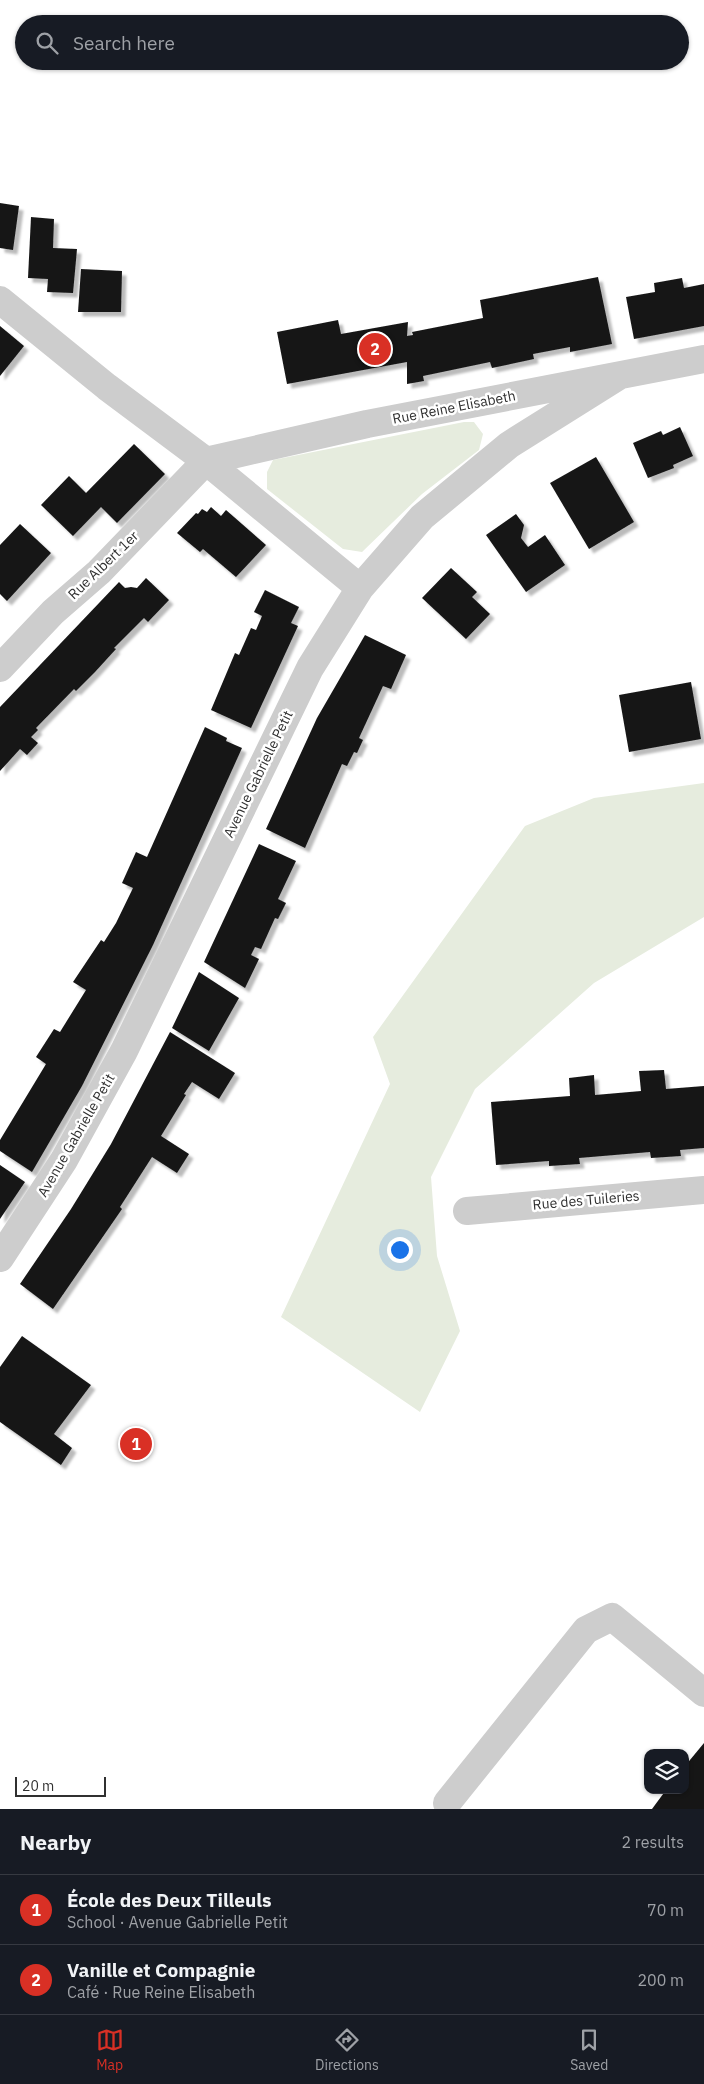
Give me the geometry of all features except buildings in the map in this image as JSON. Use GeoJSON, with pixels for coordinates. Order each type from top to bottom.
{"type":"FeatureCollection","features":[{"type":"Feature","properties":{"kind":"street"},"geometry":{"type":"LineString","coordinates":[[0,300],[107,387],[206,461],[360,588]]}},
{"type":"Feature","properties":{"kind":"street","name":"Rue Reine Elisabeth"},"geometry":{"type":"LineString","coordinates":[[206,461],[367,424],[704,359]]}},
{"type":"Feature","properties":{"kind":"street","name":"Avenue Gabrielle Petit"},"geometry":{"type":"LineString","coordinates":[[0,1258],[64,1160],[124,1051],[310,668],[360,588],[422,517],[509,445],[619,376]]}},
{"type":"Feature","properties":{"kind":"street","name":"Rue Albert 1er"},"geometry":{"type":"LineString","coordinates":[[0,668],[53,612],[99,572],[206,461]]}},
{"type":"Feature","properties":{"kind":"street","name":"Rue des Tuileries"},"geometry":{"type":"LineString","coordinates":[[467,1211],[704,1190]]}},
{"type":"Feature","properties":{"kind":"street"},"geometry":{"type":"LineString","coordinates":[[446,1803],[586,1630],[612,1616],[704,1693]]}},
{"type":"Feature","properties":{"kind":"shaded area"},"geometry":{"type":"Polygon","coordinates":[[[464,422],[474,422],[483,434],[479,450],[422,494],[362,552],[343,549],[267,489],[267,472],[273,460],[464,422]]]}},
{"type":"Feature","properties":{"kind":"shaded area"},"geometry":{"type":"Polygon","coordinates":[[[704,783],[704,917],[594,983],[475,1089],[431,1177],[437,1256],[460,1331],[420,1412],[281,1317],[390,1084],[373,1037],[525,826],[594,798],[704,783]]]}},
{"type":"Feature","properties":{"kind":"place","name":"Vanille et Compagnie"},"geometry":{"type":"Point","coordinates":[375,349]}},
{"type":"Feature","properties":{"kind":"place","name":"École des Deux Tilleuls"},"geometry":{"type":"Point","coordinates":[136,1444]}}]}
